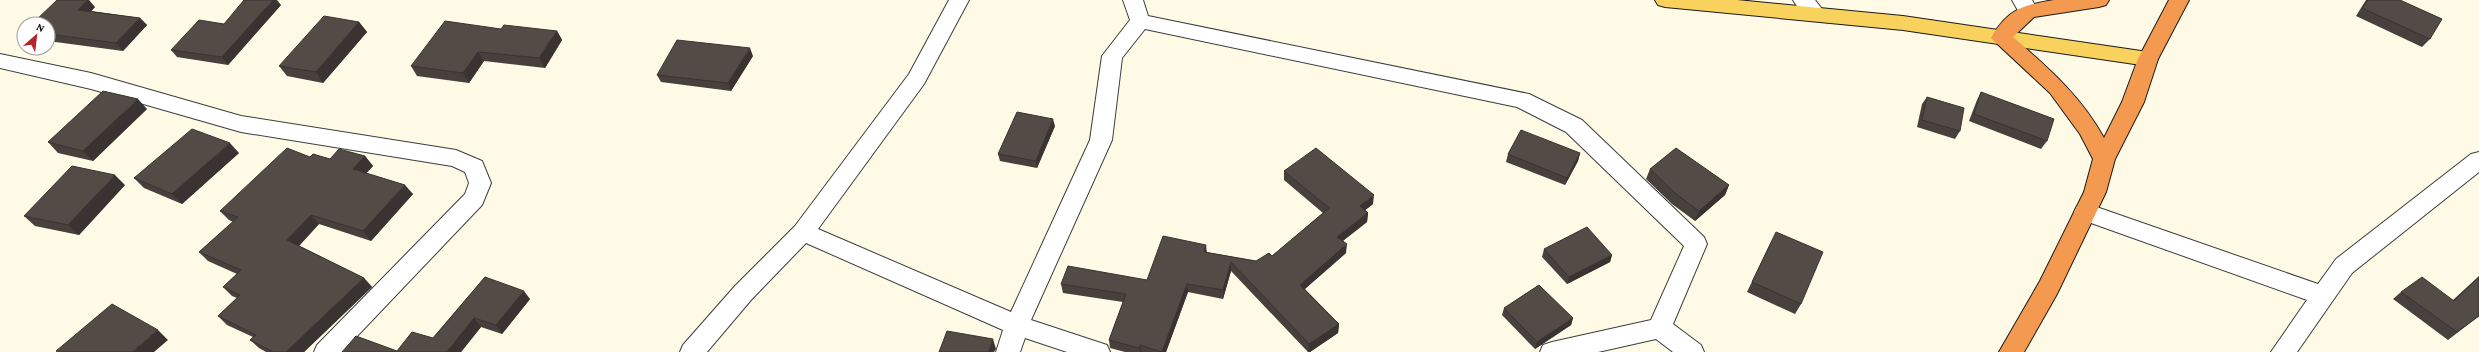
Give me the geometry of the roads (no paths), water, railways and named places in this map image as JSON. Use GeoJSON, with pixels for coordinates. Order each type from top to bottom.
{"type":"FeatureCollection","features":[{"type":"Feature","properties":{"kind":"highway"},"geometry":{"type":"LineString","coordinates":[[2099,0],[2025,6],[2001,38],[2057,88],[2088,129],[2104,159]]}},
{"type":"Feature","properties":{"kind":"highway"},"geometry":{"type":"LineString","coordinates":[[2011,352],[2049,287],[2095,192],[2104,159],[2133,102],[2148,59],[2179,0]]}},
{"type":"Feature","properties":{"kind":"main road"},"geometry":{"type":"LineString","coordinates":[[1665,0],[1809,7],[2001,38],[2148,59]]}},
{"type":"Feature","properties":{"kind":"street"},"geometry":{"type":"LineString","coordinates":[[692,352],[743,294],[803,232],[917,79],[959,0]]}},
{"type":"Feature","properties":{"kind":"street"},"geometry":{"type":"LineString","coordinates":[[1133,0],[1140,21]]}},
{"type":"Feature","properties":{"kind":"street"},"geometry":{"type":"LineString","coordinates":[[1008,352],[1017,324],[1101,140],[1112,56],[1140,21]]}},
{"type":"Feature","properties":{"kind":"street"},"geometry":{"type":"LineString","coordinates":[[1140,21],[1522,100],[1574,126],[1696,244],[1659,328]]}},
{"type":"Feature","properties":{"kind":"street"},"geometry":{"type":"LineString","coordinates":[[0,61],[98,83],[241,124],[456,158],[474,167],[480,183],[474,199],[326,352]]}},
{"type":"Feature","properties":{"kind":"street"},"geometry":{"type":"LineString","coordinates":[[2283,352],[2344,266],[2479,160]]}},
{"type":"Feature","properties":{"kind":"street"},"geometry":{"type":"LineString","coordinates":[[2085,212],[2323,296]]}},
{"type":"Feature","properties":{"kind":"street"},"geometry":{"type":"LineString","coordinates":[[803,232],[1017,324],[1098,352]]}},
{"type":"Feature","properties":{"kind":"street"},"geometry":{"type":"LineString","coordinates":[[1552,352],[1659,328],[1692,352]]}}]}
